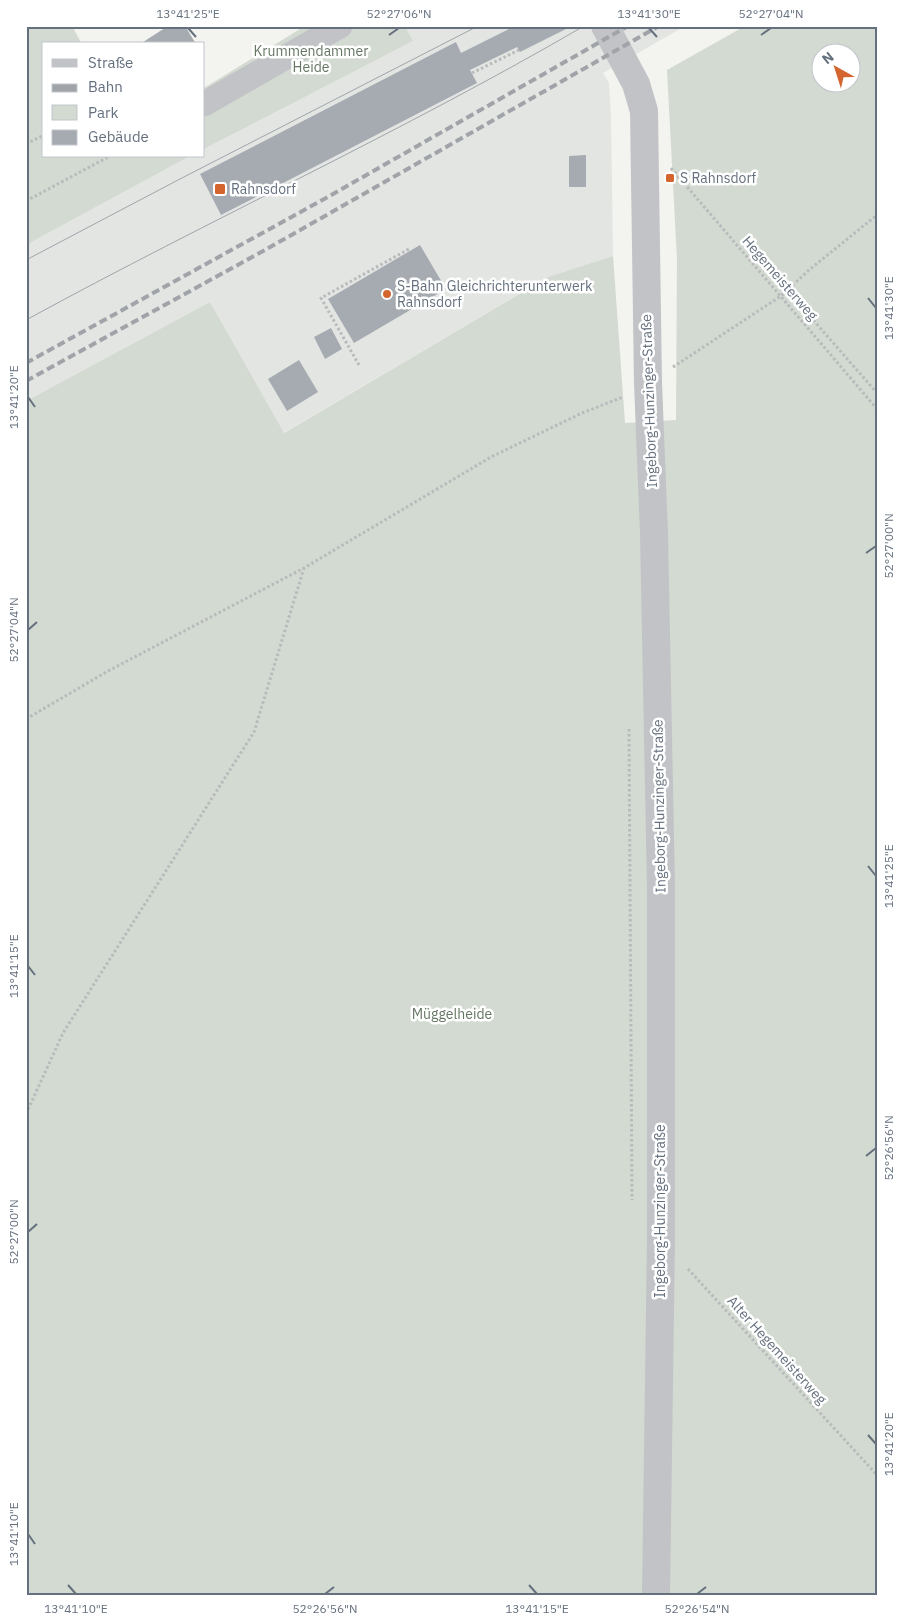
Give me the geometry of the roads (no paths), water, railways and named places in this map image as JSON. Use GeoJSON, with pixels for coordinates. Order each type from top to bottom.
{"type":"FeatureCollection","features":[{"type":"Feature","properties":{"kind":"street"},"geometry":{"type":"LineString","coordinates":[[205,103],[340,26]]}},
{"type":"Feature","properties":{"kind":"street","name":"Ingeborg-Hunzinger-Straße"},"geometry":{"type":"LineString","coordinates":[[605,26],[636,84],[644,111],[637,389],[654,533],[661,888],[661,1239],[656,1596]]}},
{"type":"Feature","properties":{"kind":"tram line"},"geometry":{"type":"LineString","coordinates":[[26,260],[478,26]]}},
{"type":"Feature","properties":{"kind":"tram line"},"geometry":{"type":"LineString","coordinates":[[26,320],[376,139],[584,26]]}},
{"type":"Feature","properties":{"kind":"railway"},"geometry":{"type":"LineString","coordinates":[[26,363],[326,198],[628,26]]}},
{"type":"Feature","properties":{"kind":"railway"},"geometry":{"type":"LineString","coordinates":[[26,381],[265,250],[659,26]]}},
{"type":"Feature","properties":{"kind":"place","name":"S Rahnsdorf"},"geometry":{"type":"Point","coordinates":[670,178]}},
{"type":"Feature","properties":{"kind":"place","name":"Rahnsdorf"},"geometry":{"type":"Point","coordinates":[220,189]}},
{"type":"Feature","properties":{"kind":"place","name":"S-Bahn Gleichrichterunterwerk Rahnsdorf"},"geometry":{"type":"Point","coordinates":[387,294]}},
{"type":"Feature","properties":{"kind":"park label","name":"Krummendammer Heide"},"geometry":{"type":"Point","coordinates":[311,59]}},
{"type":"Feature","properties":{"kind":"park label","name":"Müggelheide"},"geometry":{"type":"Point","coordinates":[452,1014]}}]}
